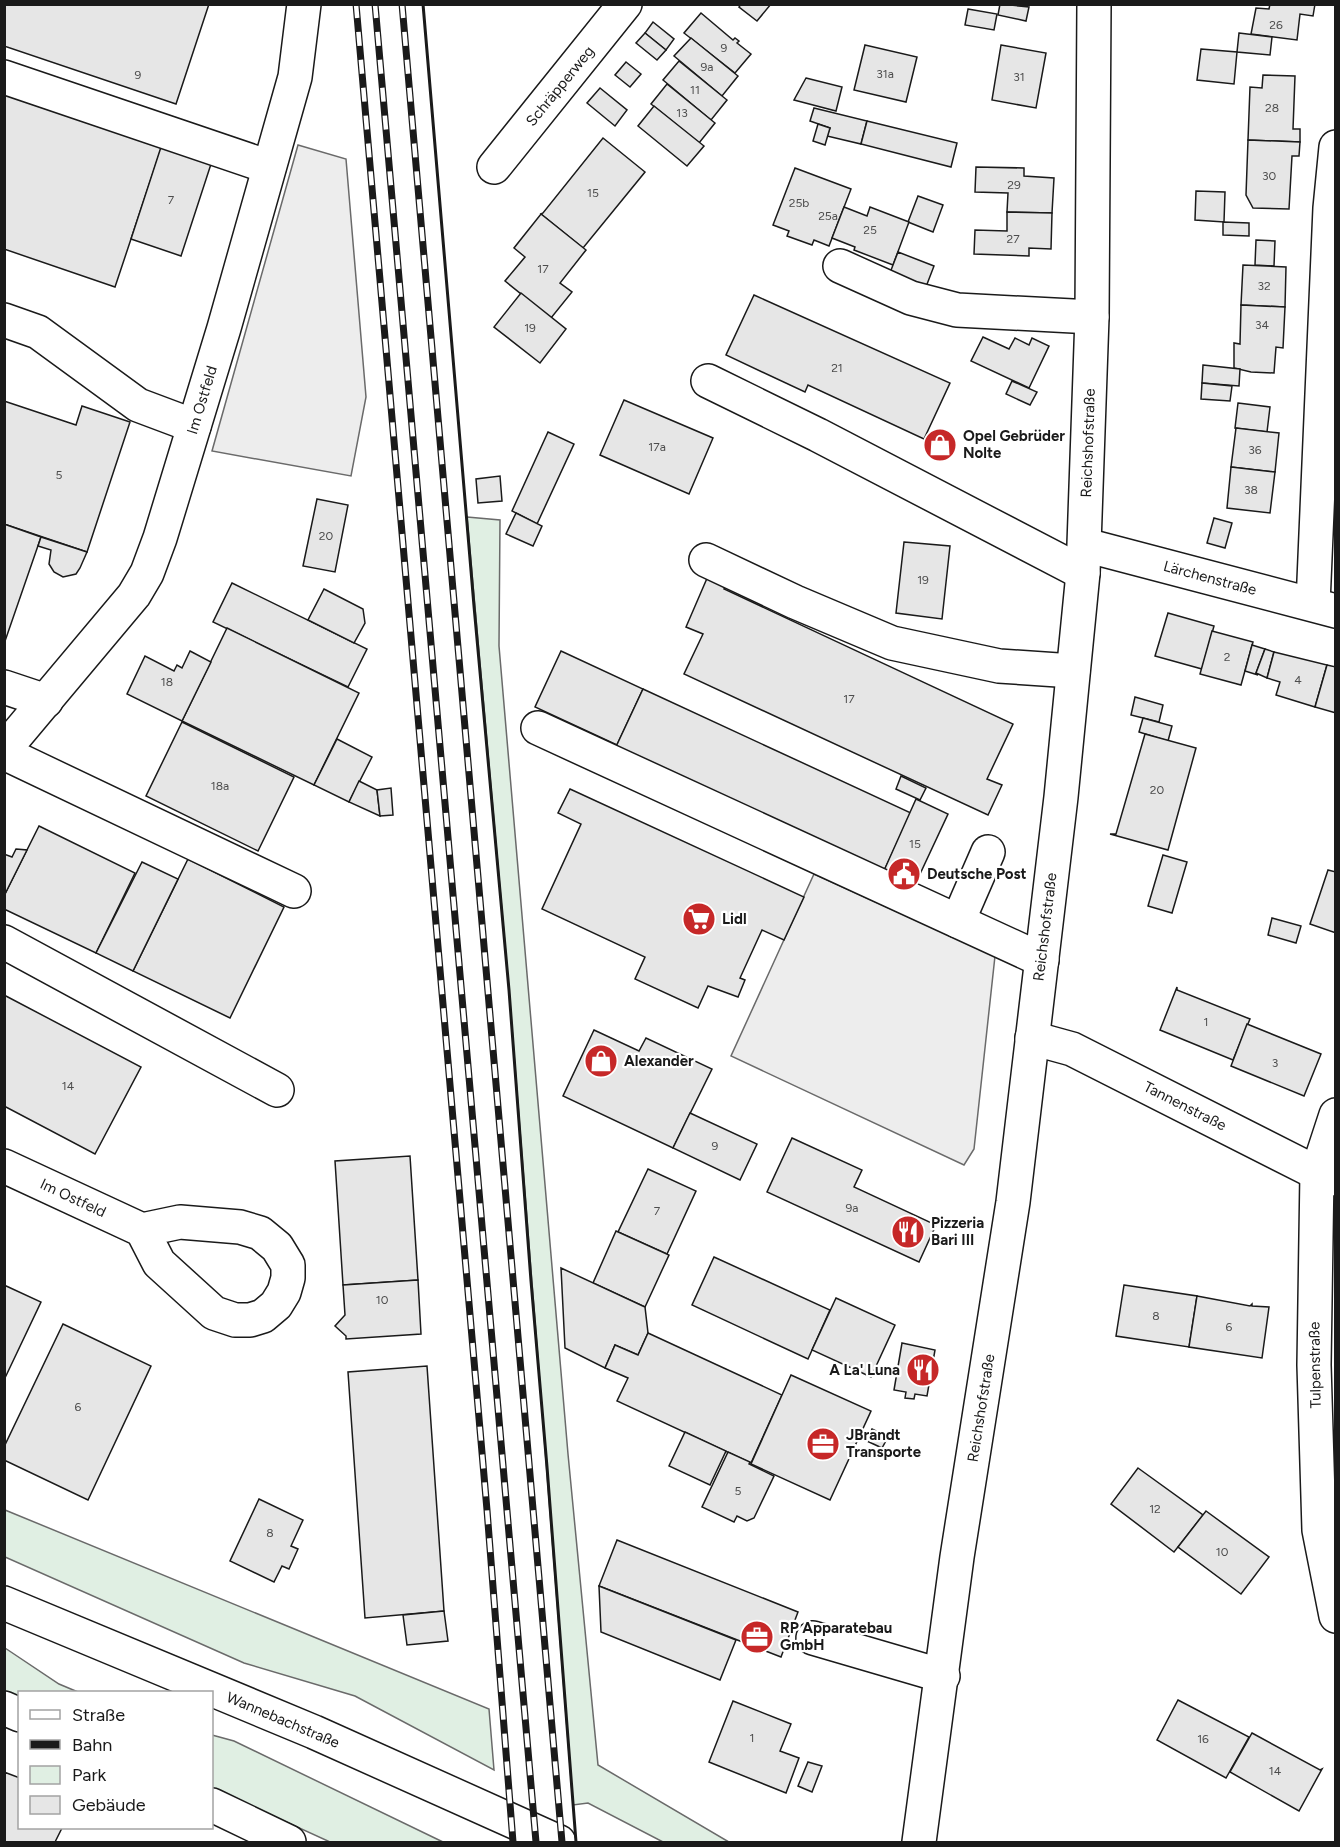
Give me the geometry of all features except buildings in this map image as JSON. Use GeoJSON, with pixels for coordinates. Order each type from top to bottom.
{"type":"FeatureCollection","features":[{"type":"Feature","properties":{"kind":"street","name":"Im Ostfeld"},"geometry":{"type":"LineString","coordinates":[[4,752],[134,595],[147,573],[194,426],[295,77],[304,4]]}},
{"type":"Feature","properties":{"kind":"street","name":"Schräpperweg"},"geometry":{"type":"LineString","coordinates":[[494,167],[625,4]]}},
{"type":"Feature","properties":{"kind":"street","name":"Reichshofstraße"},"geometry":{"type":"LineString","coordinates":[[919,1842],[943,1676],[957,1557],[1010,1226],[1042,960],[1084,559],[1092,317],[1094,4]]}},
{"type":"Feature","properties":{"kind":"street"},"geometry":{"type":"LineString","coordinates":[[4,77],[269,167]]}},
{"type":"Feature","properties":{"kind":"street"},"geometry":{"type":"LineString","coordinates":[[1324,608],[1330,208],[1335,147]]}},
{"type":"Feature","properties":{"kind":"street"},"geometry":{"type":"LineString","coordinates":[[840,266],[911,298],[957,310],[1092,317]]}},
{"type":"Feature","properties":{"kind":"street"},"geometry":{"type":"LineString","coordinates":[[4,320],[38,332],[138,405],[194,426]]}},
{"type":"Feature","properties":{"kind":"street","name":"Lärchenstraße"},"geometry":{"type":"LineString","coordinates":[[708,381],[1084,559],[1324,608]]}},
{"type":"Feature","properties":{"kind":"street"},"geometry":{"type":"LineString","coordinates":[[706,560],[795,602],[892,643],[999,666],[1073,671]]}},
{"type":"Feature","properties":{"kind":"street"},"geometry":{"type":"LineString","coordinates":[[4,687],[46,701]]}},
{"type":"Feature","properties":{"kind":"street"},"geometry":{"type":"LineString","coordinates":[[538,728],[1042,960]]}},
{"type":"Feature","properties":{"kind":"street"},"geometry":{"type":"LineString","coordinates":[[4,752],[294,891]]}},
{"type":"Feature","properties":{"kind":"street"},"geometry":{"type":"LineString","coordinates":[[958,921],[988,852]]}},
{"type":"Feature","properties":{"kind":"street"},"geometry":{"type":"LineString","coordinates":[[4,942],[277,1090]]}},
{"type":"Feature","properties":{"kind":"street","name":"Tannenstraße"},"geometry":{"type":"LineString","coordinates":[[1032,1038],[1072,1049],[1326,1176]]}},
{"type":"Feature","properties":{"kind":"street","name":"Tulpenstraße"},"geometry":{"type":"LineString","coordinates":[[1335,1115],[1326,1176],[1314,1365],[1319,1530],[1335,1616]]}},
{"type":"Feature","properties":{"kind":"street","name":"Im Ostfeld"},"geometry":{"type":"LineString","coordinates":[[4,1166],[142,1230]]}},
{"type":"Feature","properties":{"kind":"street","name":"Wannebachstraße"},"geometry":{"type":"LineString","coordinates":[[4,1603],[314,1732],[559,1842]]}},
{"type":"Feature","properties":{"kind":"street"},"geometry":{"type":"LineString","coordinates":[[813,1638],[943,1676]]}},
{"type":"Feature","properties":{"kind":"street"},"geometry":{"type":"LineString","coordinates":[[4,1708],[18,1714]]}},
{"type":"Feature","properties":{"kind":"street"},"geometry":{"type":"LineString","coordinates":[[213,1805],[289,1842]]}},
{"type":"Feature","properties":{"kind":"green space"},"geometry":{"type":"Polygon","coordinates":[[[467,517],[500,520],[499,646],[568,1454],[598,1765],[729,1842],[663,1842],[588,1803],[573,1805],[509,990],[467,517]]]}},
{"type":"Feature","properties":{"kind":"green space"},"geometry":{"type":"Polygon","coordinates":[[[5,1510],[489,1709],[494,1770],[355,1696],[244,1663],[5,1557],[5,1510]]]}},
{"type":"Feature","properties":{"kind":"green space"},"geometry":{"type":"Polygon","coordinates":[[[5,1648],[59,1684],[76,1691],[18,1691],[18,1698],[5,1691],[5,1648]]]}},
{"type":"Feature","properties":{"kind":"green space"},"geometry":{"type":"Polygon","coordinates":[[[213,1735],[234,1741],[443,1842],[330,1842],[213,1788],[213,1735]]]}},
{"type":"Feature","properties":{"kind":"shaded area"},"geometry":{"type":"Polygon","coordinates":[[[298,145],[346,159],[366,397],[351,476],[212,451],[298,145]]]}},
{"type":"Feature","properties":{"kind":"shaded area"},"geometry":{"type":"Polygon","coordinates":[[[814,874],[995,956],[974,1149],[964,1165],[731,1056],[814,874]]]}},
{"type":"Feature","properties":{"kind":"railway"},"geometry":{"type":"LineString","coordinates":[[356,4],[487,1510],[513,1842]]}},
{"type":"Feature","properties":{"kind":"railway"},"geometry":{"type":"LineString","coordinates":[[375,4],[536,1842]]}},
{"type":"Feature","properties":{"kind":"railway"},"geometry":{"type":"LineString","coordinates":[[402,4],[562,1842]]}},
{"type":"Feature","properties":{"kind":"wall"},"geometry":{"type":"LineString","coordinates":[[423,4],[509,990],[576,1842]]}},
{"type":"Feature","properties":{"kind":"place","name":"Opel Gebrüder Nolte"},"geometry":{"type":"Point","coordinates":[940,445]}},
{"type":"Feature","properties":{"kind":"place","name":"Deutsche Post"},"geometry":{"type":"Point","coordinates":[904,874]}},
{"type":"Feature","properties":{"kind":"place","name":"Lidl"},"geometry":{"type":"Point","coordinates":[699,919]}},
{"type":"Feature","properties":{"kind":"place","name":"Alexander"},"geometry":{"type":"Point","coordinates":[601,1061]}},
{"type":"Feature","properties":{"kind":"place","name":"Pizzeria Bari III"},"geometry":{"type":"Point","coordinates":[908,1232]}},
{"type":"Feature","properties":{"kind":"place","name":"A La' Luna"},"geometry":{"type":"Point","coordinates":[923,1370]}},
{"type":"Feature","properties":{"kind":"place","name":"JBrandt Transporte"},"geometry":{"type":"Point","coordinates":[823,1444]}},
{"type":"Feature","properties":{"kind":"place","name":"RP Apparatebau GmbH"},"geometry":{"type":"Point","coordinates":[757,1637]}}]}
